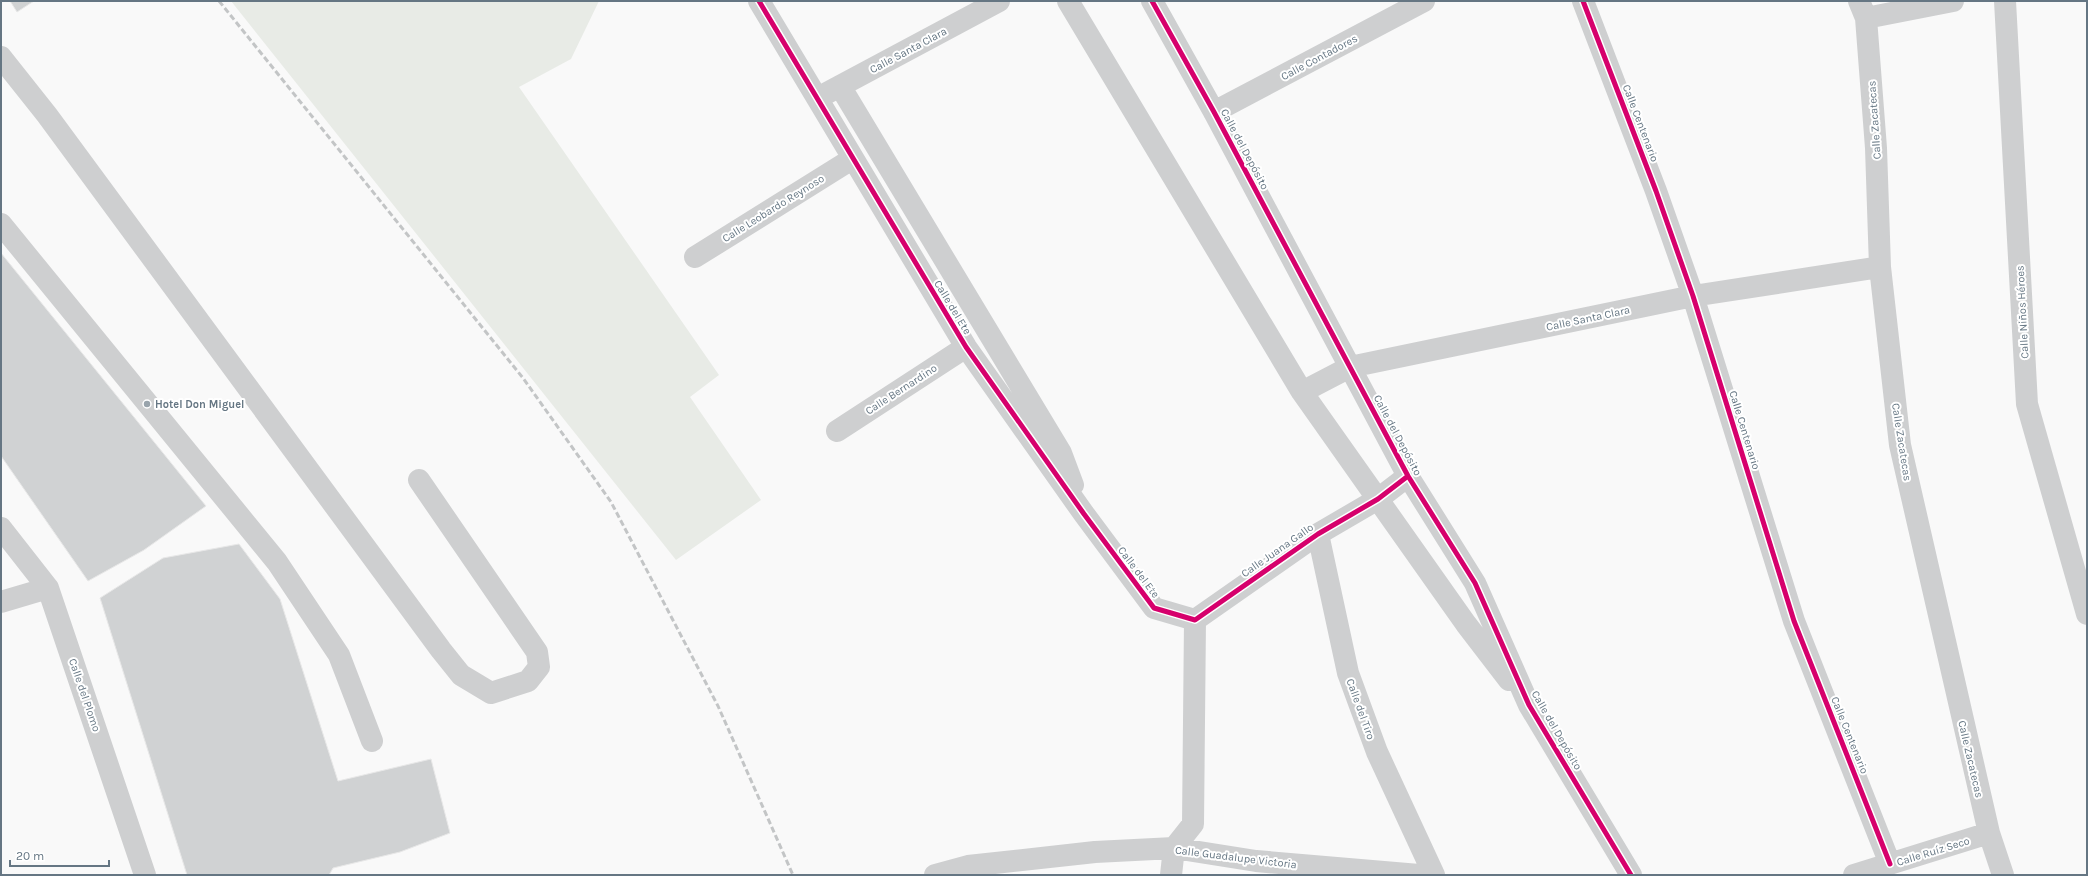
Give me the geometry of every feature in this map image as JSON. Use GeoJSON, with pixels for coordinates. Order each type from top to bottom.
{"type":"FeatureCollection","features":[{"type":"Feature","properties":{"kind":"street","name":"Calle del Ete"},"geometry":{"type":"LineString","coordinates":[[759,1],[852,159],[966,347],[1084,514],[1154,608],[1195,620]]}},
{"type":"Feature","properties":{"kind":"street","name":"Calle Santa Clara"},"geometry":{"type":"LineString","coordinates":[[817,98],[999,1]]}},
{"type":"Feature","properties":{"kind":"street","name":"Calle del Depósito"},"geometry":{"type":"LineString","coordinates":[[1068,1],[1302,392],[1466,624],[1529,706],[1631,875]]}},
{"type":"Feature","properties":{"kind":"street","name":"Calle del Depósito"},"geometry":{"type":"LineString","coordinates":[[1152,1],[1214,112],[1408,476],[1475,583],[1529,706]]}},
{"type":"Feature","properties":{"kind":"street","name":"Calle Contadores"},"geometry":{"type":"LineString","coordinates":[[1214,112],[1424,1]]}},
{"type":"Feature","properties":{"kind":"street","name":"Calle Centenario"},"geometry":{"type":"LineString","coordinates":[[1583,1],[1656,191],[1693,296],[1794,621],[1890,864]]}},
{"type":"Feature","properties":{"kind":"street"},"geometry":{"type":"LineString","coordinates":[[1863,9],[1953,1]]}},
{"type":"Feature","properties":{"kind":"street","name":"Calle Niños Héroes"},"geometry":{"type":"LineString","coordinates":[[2005,1],[2027,404],[2087,614]]}},
{"type":"Feature","properties":{"kind":"street","name":"Calle Zacatecas"},"geometry":{"type":"LineString","coordinates":[[1863,9],[1876,148],[1880,267],[1900,445],[1989,833],[2003,875]]}},
{"type":"Feature","properties":{"kind":"street"},"geometry":{"type":"LineString","coordinates":[[1,57],[51,121],[461,675],[491,693],[528,681],[539,667],[537,652],[419,480]]}},
{"type":"Feature","properties":{"kind":"street","name":"Calle del Ete"},"geometry":{"type":"LineString","coordinates":[[840,86],[1061,453],[1084,514]]}},
{"type":"Feature","properties":{"kind":"street","name":"Calle Leobardo Reynoso"},"geometry":{"type":"LineString","coordinates":[[695,257],[852,159]]}},
{"type":"Feature","properties":{"kind":"street"},"geometry":{"type":"LineString","coordinates":[[1,224],[277,562],[339,655],[372,741]]}},
{"type":"Feature","properties":{"kind":"street","name":"Calle Santa Clara"},"geometry":{"type":"LineString","coordinates":[[1302,392],[1350,367],[1693,296],[1880,267]]}},
{"type":"Feature","properties":{"kind":"street","name":"Calle Bernardino"},"geometry":{"type":"LineString","coordinates":[[837,431],[966,347]]}},
{"type":"Feature","properties":{"kind":"street","name":"Calle Juana Gallo"},"geometry":{"type":"LineString","coordinates":[[1195,620],[1318,534],[1378,499],[1408,476]]}},
{"type":"Feature","properties":{"kind":"street","name":"Calle del Plomo"},"geometry":{"type":"LineString","coordinates":[[1,528],[48,588],[145,875]]}},
{"type":"Feature","properties":{"kind":"street","name":"Calle del Tiro"},"geometry":{"type":"LineString","coordinates":[[1318,534],[1348,673],[1377,752],[1434,875]]}},
{"type":"Feature","properties":{"kind":"street"},"geometry":{"type":"LineString","coordinates":[[1,602],[48,588]]}},
{"type":"Feature","properties":{"kind":"street"},"geometry":{"type":"LineString","coordinates":[[1171,875],[1174,848],[1192,824],[1195,620]]}},
{"type":"Feature","properties":{"kind":"street","name":"Calle Ruíz Seco"},"geometry":{"type":"LineString","coordinates":[[1854,875],[1989,833]]}},
{"type":"Feature","properties":{"kind":"street","name":"Calle Guadalupe Victoria"},"geometry":{"type":"LineString","coordinates":[[935,875],[968,866],[1087,853],[1174,848],[1256,861],[1419,875]]}},
{"type":"Feature","properties":{"kind":"shaded area"},"geometry":{"type":"Polygon","coordinates":[[[231,1],[599,1],[571,59],[519,87],[719,375],[690,397],[761,500],[676,560],[231,1]]]}},
{"type":"Feature","properties":{"kind":"building"},"geometry":{"type":"Polygon","coordinates":[[[10,1],[34,1],[17,12],[10,1]]]}},
{"type":"Feature","properties":{"kind":"building"},"geometry":{"type":"Polygon","coordinates":[[[1,253],[206,506],[144,550],[88,581],[1,456],[1,253]]]}},
{"type":"Feature","properties":{"kind":"building"},"geometry":{"type":"Polygon","coordinates":[[[239,544],[280,599],[338,781],[431,759],[450,833],[400,852],[333,868],[329,875],[187,875],[100,598],[163,558],[239,544]]]}},
{"type":"Feature","properties":{"kind":"railway"},"geometry":{"type":"LineString","coordinates":[[219,1],[523,378],[611,502],[718,706],[793,875]]}},
{"type":"Feature","properties":{"kind":"cycle path"},"geometry":{"type":"LineString","coordinates":[[759,1],[966,347],[1084,514],[1154,608],[1195,620],[1318,534],[1378,499],[1408,476]]}},
{"type":"Feature","properties":{"kind":"cycle path"},"geometry":{"type":"LineString","coordinates":[[1152,1],[1214,112],[1408,476],[1475,583],[1529,705],[1631,875]]}},
{"type":"Feature","properties":{"kind":"cycle path"},"geometry":{"type":"LineString","coordinates":[[1583,1],[1656,191],[1693,296],[1794,621],[1890,864]]}},
{"type":"Feature","properties":{"kind":"place","name":"Hotel Don Miguel"},"geometry":{"type":"Point","coordinates":[147,404]}}]}
